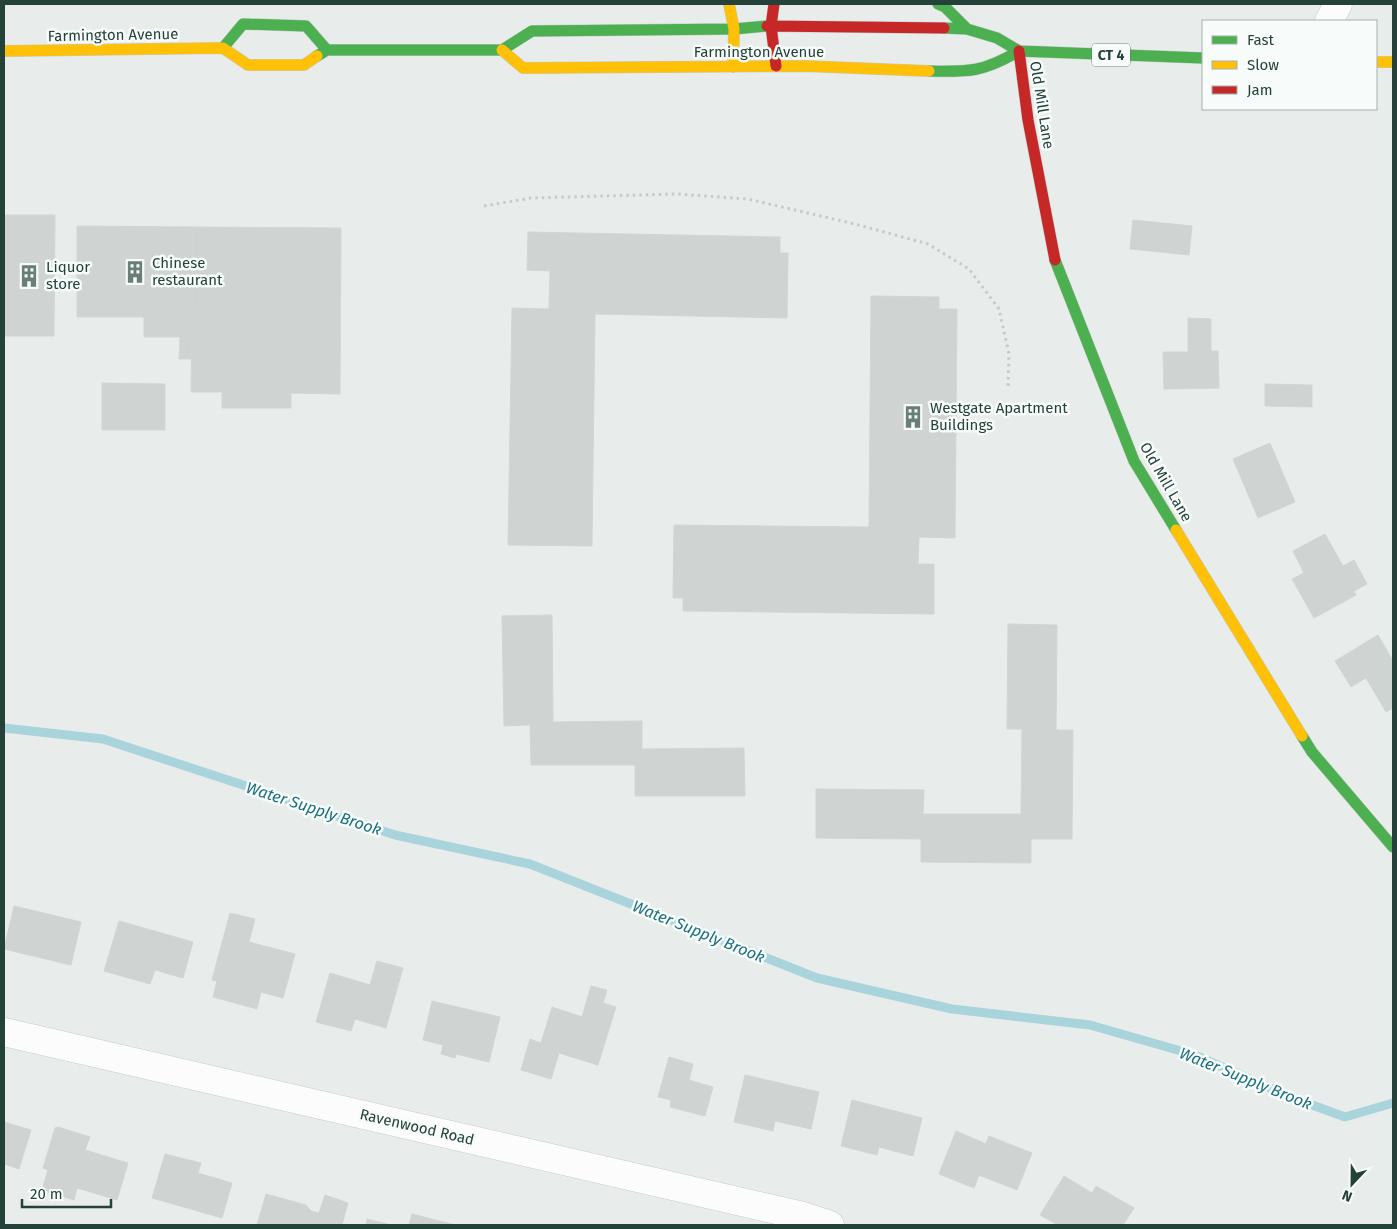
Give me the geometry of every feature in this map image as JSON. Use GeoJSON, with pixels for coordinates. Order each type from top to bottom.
{"type":"FeatureCollection","features":[{"type":"Feature","properties":{"kind":"main road"},"geometry":{"type":"LineString","coordinates":[[729,4],[734,29],[733,67]]}},
{"type":"Feature","properties":{"kind":"main road"},"geometry":{"type":"LineString","coordinates":[[774,4],[771,26],[776,66]]}},
{"type":"Feature","properties":{"kind":"main road"},"geometry":{"type":"LineString","coordinates":[[938,4],[945,7],[967,29]]}},
{"type":"Feature","properties":{"kind":"main road"},"geometry":{"type":"LineString","coordinates":[[327,50],[306,26],[243,24],[223,48],[248,65],[304,65],[327,50],[502,50]]}},
{"type":"Feature","properties":{"kind":"main road","name":"Farmington Avenue"},"geometry":{"type":"LineString","coordinates":[[1019,51],[993,66],[960,72],[804,66],[523,68],[502,50],[532,31],[734,29],[771,26],[927,27],[967,29],[998,38],[1019,51],[1202,58]]}},
{"type":"Feature","properties":{"kind":"main road","name":"Farmington Avenue"},"geometry":{"type":"LineString","coordinates":[[4,51],[223,48]]}},
{"type":"Feature","properties":{"kind":"main road","name":"Old Mill Lane"},"geometry":{"type":"LineString","coordinates":[[1019,51],[1028,120],[1056,265],[1134,461],[1312,752],[1393,847]]}},
{"type":"Feature","properties":{"kind":"main road"},"geometry":{"type":"LineString","coordinates":[[1377,62],[1393,62]]}},
{"type":"Feature","properties":{"kind":"street"},"geometry":{"type":"LineString","coordinates":[[1330,20],[1338,4]]}},
{"type":"Feature","properties":{"kind":"street","name":"Ravenwood Road"},"geometry":{"type":"LineString","coordinates":[[4,1032],[804,1216],[830,1225]]}},
{"type":"Feature","properties":{"kind":"path"},"geometry":{"type":"LineString","coordinates":[[484,206],[531,198],[677,194],[748,199],[855,224],[928,244],[969,269],[999,309],[1009,354],[1008,386]]}},
{"type":"Feature","properties":{"kind":"building","name":"Liquor store"},"geometry":{"type":"Polygon","coordinates":[[[4,215],[55,215],[54,336],[4,336],[4,215]]]}},
{"type":"Feature","properties":{"kind":"building"},"geometry":{"type":"Polygon","coordinates":[[[1133,220],[1192,226],[1189,255],[1130,249],[1133,220]]]}},
{"type":"Feature","properties":{"kind":"building","name":"Chinese restaurant"},"geometry":{"type":"Polygon","coordinates":[[[77,226],[193,227],[192,359],[179,359],[180,337],[144,337],[144,317],[77,317],[77,226]]]}},
{"type":"Feature","properties":{"kind":"building"},"geometry":{"type":"Polygon","coordinates":[[[193,227],[341,228],[340,394],[291,393],[291,408],[222,408],[222,392],[191,392],[193,227]]]}},
{"type":"Feature","properties":{"kind":"building"},"geometry":{"type":"Polygon","coordinates":[[[528,232],[780,237],[780,253],[788,253],[787,318],[595,314],[592,546],[508,545],[512,308],[549,309],[550,271],[527,270],[528,232]]]}},
{"type":"Feature","properties":{"kind":"building","name":"Westgate Apartment Buildings"},"geometry":{"type":"Polygon","coordinates":[[[871,296],[939,297],[939,309],[957,309],[955,538],[919,537],[918,564],[934,564],[934,614],[683,611],[683,598],[673,598],[674,525],[869,527],[871,296]]]}},
{"type":"Feature","properties":{"kind":"building"},"geometry":{"type":"Polygon","coordinates":[[[1188,318],[1211,319],[1211,351],[1218,351],[1219,388],[1164,389],[1163,352],[1188,352],[1188,318]]]}},
{"type":"Feature","properties":{"kind":"building"},"geometry":{"type":"Polygon","coordinates":[[[102,383],[165,384],[165,430],[102,430],[102,383]]]}},
{"type":"Feature","properties":{"kind":"building"},"geometry":{"type":"Polygon","coordinates":[[[1265,384],[1312,385],[1312,407],[1265,406],[1265,384]]]}},
{"type":"Feature","properties":{"kind":"building"},"geometry":{"type":"Polygon","coordinates":[[[1270,443],[1295,502],[1258,518],[1233,459],[1270,443]]]}},
{"type":"Feature","properties":{"kind":"building"},"geometry":{"type":"Polygon","coordinates":[[[1325,534],[1343,566],[1354,560],[1367,584],[1354,591],[1356,595],[1314,618],[1292,579],[1304,573],[1293,551],[1325,534]]]}},
{"type":"Feature","properties":{"kind":"building"},"geometry":{"type":"Polygon","coordinates":[[[552,615],[553,722],[642,721],[642,749],[744,748],[745,796],[635,796],[635,765],[531,765],[530,725],[504,726],[502,616],[552,615]]]}},
{"type":"Feature","properties":{"kind":"building"},"geometry":{"type":"Polygon","coordinates":[[[1008,624],[1057,625],[1056,730],[1073,730],[1072,839],[1031,839],[1031,863],[921,862],[921,839],[816,838],[816,789],[924,790],[923,814],[1021,814],[1022,729],[1007,729],[1008,624]]]}},
{"type":"Feature","properties":{"kind":"building"},"geometry":{"type":"Polygon","coordinates":[[[1378,635],[1393,661],[1393,708],[1386,712],[1366,678],[1351,687],[1335,661],[1378,635]]]}},
{"type":"Feature","properties":{"kind":"building"},"geometry":{"type":"Polygon","coordinates":[[[14,906],[81,922],[71,965],[4,949],[14,906]]]}},
{"type":"Feature","properties":{"kind":"building"},"geometry":{"type":"Polygon","coordinates":[[[230,913],[255,919],[249,942],[295,954],[283,998],[261,992],[257,1009],[213,997],[217,981],[212,980],[230,913]]]}},
{"type":"Feature","properties":{"kind":"building"},"geometry":{"type":"Polygon","coordinates":[[[119,921],[193,942],[183,978],[155,970],[150,984],[104,971],[119,921]]]}},
{"type":"Feature","properties":{"kind":"building"},"geometry":{"type":"Polygon","coordinates":[[[377,961],[403,968],[386,1028],[355,1019],[351,1031],[316,1022],[330,973],[370,985],[377,961]]]}},
{"type":"Feature","properties":{"kind":"building"},"geometry":{"type":"Polygon","coordinates":[[[591,986],[607,990],[603,1003],[616,1007],[598,1065],[559,1053],[551,1079],[521,1070],[530,1039],[541,1043],[552,1007],[582,1017],[591,986]]]}},
{"type":"Feature","properties":{"kind":"building"},"geometry":{"type":"Polygon","coordinates":[[[432,1001],[500,1017],[489,1062],[456,1054],[455,1058],[441,1054],[443,1045],[423,1040],[432,1001]]]}},
{"type":"Feature","properties":{"kind":"building"},"geometry":{"type":"Polygon","coordinates":[[[669,1057],[693,1064],[689,1080],[713,1087],[705,1116],[670,1107],[671,1100],[658,1097],[669,1057]]]}},
{"type":"Feature","properties":{"kind":"building"},"geometry":{"type":"Polygon","coordinates":[[[745,1075],[819,1092],[811,1129],[775,1121],[773,1131],[734,1122],[745,1075]]]}},
{"type":"Feature","properties":{"kind":"building"},"geometry":{"type":"Polygon","coordinates":[[[852,1100],[922,1118],[913,1156],[879,1147],[877,1155],[841,1146],[852,1100]]]}},
{"type":"Feature","properties":{"kind":"building"},"geometry":{"type":"Polygon","coordinates":[[[4,1122],[31,1130],[19,1169],[4,1164],[4,1122]]]}},
{"type":"Feature","properties":{"kind":"building"},"geometry":{"type":"Polygon","coordinates":[[[58,1127],[90,1137],[85,1150],[128,1163],[117,1200],[77,1188],[74,1200],[42,1190],[48,1170],[43,1168],[55,1128],[58,1127]]]}},
{"type":"Feature","properties":{"kind":"building"},"geometry":{"type":"Polygon","coordinates":[[[956,1131],[986,1144],[989,1136],[1032,1153],[1017,1190],[979,1175],[974,1188],[939,1174],[956,1131]]]}},
{"type":"Feature","properties":{"kind":"building"},"geometry":{"type":"Polygon","coordinates":[[[165,1154],[201,1163],[198,1173],[232,1183],[222,1218],[152,1198],[165,1154]]]}},
{"type":"Feature","properties":{"kind":"building"},"geometry":{"type":"Polygon","coordinates":[[[1064,1176],[1092,1193],[1096,1186],[1134,1208],[1123,1225],[1082,1225],[1078,1223],[1076,1225],[1058,1225],[1040,1215],[1064,1176]]]}},
{"type":"Feature","properties":{"kind":"building"},"geometry":{"type":"Polygon","coordinates":[[[266,1194],[306,1205],[311,1211],[319,1213],[325,1195],[348,1203],[342,1225],[257,1225],[266,1194]]]}},
{"type":"Feature","properties":{"kind":"building"},"geometry":{"type":"Polygon","coordinates":[[[412,1214],[455,1225],[409,1225],[412,1214]]]}},
{"type":"Feature","properties":{"kind":"building"},"geometry":{"type":"Polygon","coordinates":[[[367,1219],[391,1225],[366,1225],[367,1219]]]}},
{"type":"Feature","properties":{"kind":"waterway","name":"Water Supply Brook"},"geometry":{"type":"LineString","coordinates":[[4,728],[103,739],[395,835],[530,864],[817,978],[952,1009],[1090,1025],[1195,1055],[1293,1098],[1345,1117],[1393,1103]]}},
{"type":"Feature","properties":{"kind":"traffic: fast"},"geometry":{"type":"LineString","coordinates":[[938,4],[945,7],[967,29]]}},
{"type":"Feature","properties":{"kind":"traffic: fast"},"geometry":{"type":"LineString","coordinates":[[223,48],[243,24],[306,26],[327,50]]}},
{"type":"Feature","properties":{"kind":"traffic: fast"},"geometry":{"type":"LineString","coordinates":[[317,56],[327,50],[502,50],[532,31],[734,29],[767,26]]}},
{"type":"Feature","properties":{"kind":"traffic: fast"},"geometry":{"type":"LineString","coordinates":[[944,28],[967,29],[997,38],[1019,51],[1202,58]]}},
{"type":"Feature","properties":{"kind":"traffic: fast"},"geometry":{"type":"LineString","coordinates":[[929,71],[966,71],[986,67],[1019,51]]}},
{"type":"Feature","properties":{"kind":"traffic: fast"},"geometry":{"type":"LineString","coordinates":[[1055,260],[1134,461],[1176,530]]}},
{"type":"Feature","properties":{"kind":"traffic: fast"},"geometry":{"type":"LineString","coordinates":[[1302,736],[1312,752],[1393,847]]}},
{"type":"Feature","properties":{"kind":"traffic: slow"},"geometry":{"type":"LineString","coordinates":[[729,4],[734,29],[733,67]]}},
{"type":"Feature","properties":{"kind":"traffic: slow"},"geometry":{"type":"LineString","coordinates":[[4,51],[223,48],[248,65],[304,65],[317,56]]}},
{"type":"Feature","properties":{"kind":"traffic: slow"},"geometry":{"type":"LineString","coordinates":[[502,50],[523,68],[804,66],[929,71]]}},
{"type":"Feature","properties":{"kind":"traffic: slow"},"geometry":{"type":"LineString","coordinates":[[1377,62],[1393,62]]}},
{"type":"Feature","properties":{"kind":"traffic: slow"},"geometry":{"type":"LineString","coordinates":[[1176,530],[1302,736]]}},
{"type":"Feature","properties":{"kind":"traffic: jam"},"geometry":{"type":"LineString","coordinates":[[774,4],[771,26],[776,66]]}},
{"type":"Feature","properties":{"kind":"traffic: jam"},"geometry":{"type":"LineString","coordinates":[[767,26],[944,28]]}},
{"type":"Feature","properties":{"kind":"traffic: jam"},"geometry":{"type":"LineString","coordinates":[[1019,51],[1028,120],[1055,260]]}},
{"type":"Feature","properties":{"kind":"place","name":"Chinese restaurant"},"geometry":{"type":"Point","coordinates":[135,272]}},
{"type":"Feature","properties":{"kind":"place","name":"Liquor store"},"geometry":{"type":"Point","coordinates":[29,276]}},
{"type":"Feature","properties":{"kind":"place","name":"Westgate Apartment Buildings"},"geometry":{"type":"Point","coordinates":[913,417]}}]}
